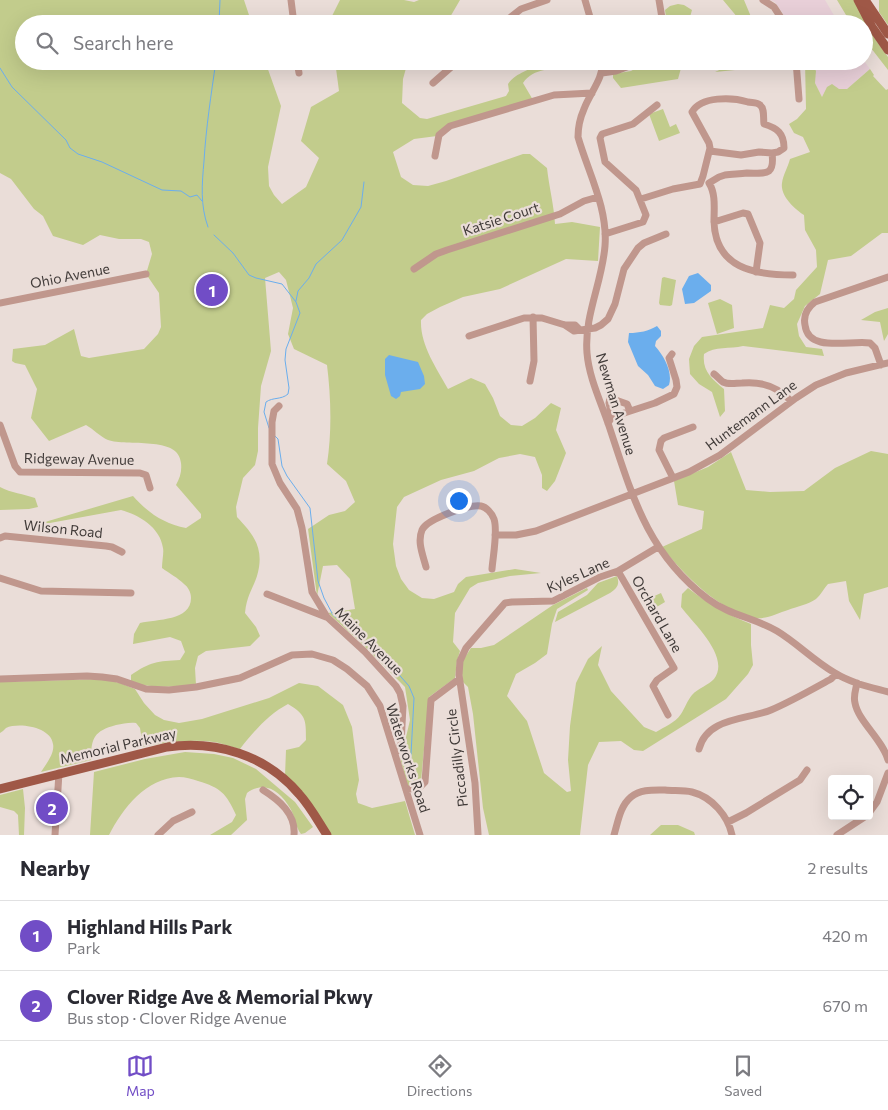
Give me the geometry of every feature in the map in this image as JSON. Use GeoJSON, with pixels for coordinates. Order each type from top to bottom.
{"type":"FeatureCollection","features":[{"type":"Feature","properties":{"kind":"main road"},"geometry":{"type":"LineString","coordinates":[[858,0],[866,15]]}},
{"type":"Feature","properties":{"kind":"main road"},"geometry":{"type":"LineString","coordinates":[[865,0],[888,34]]}},
{"type":"Feature","properties":{"kind":"main road"},"geometry":{"type":"LineString","coordinates":[[873,28],[888,50]]}},
{"type":"Feature","properties":{"kind":"main road","name":"Memorial Parkway"},"geometry":{"type":"LineString","coordinates":[[0,789],[167,747],[185,745],[222,748],[242,754],[264,764],[282,777],[298,793],[327,835]]}},
{"type":"Feature","properties":{"kind":"street"},"geometry":{"type":"LineString","coordinates":[[291,0],[293,15]]}},
{"type":"Feature","properties":{"kind":"street"},"geometry":{"type":"LineString","coordinates":[[513,15],[521,9],[547,0]]}},
{"type":"Feature","properties":{"kind":"street"},"geometry":{"type":"LineString","coordinates":[[585,0],[589,15]]}},
{"type":"Feature","properties":{"kind":"street"},"geometry":{"type":"LineString","coordinates":[[659,0],[662,15]]}},
{"type":"Feature","properties":{"kind":"street"},"geometry":{"type":"LineString","coordinates":[[763,0],[774,7],[779,15]]}},
{"type":"Feature","properties":{"kind":"street"},"geometry":{"type":"LineString","coordinates":[[298,70],[298,74]]}},
{"type":"Feature","properties":{"kind":"street"},"geometry":{"type":"LineString","coordinates":[[433,83],[448,70]]}},
{"type":"Feature","properties":{"kind":"street"},"geometry":{"type":"LineString","coordinates":[[602,72],[619,70]]}},
{"type":"Feature","properties":{"kind":"street"},"geometry":{"type":"LineString","coordinates":[[797,70],[799,99]]}},
{"type":"Feature","properties":{"kind":"street","name":"Newman Avenue"},"geometry":{"type":"LineString","coordinates":[[602,72],[580,119],[578,137],[598,197],[605,234],[603,261],[583,329],[590,367],[610,420],[631,494],[645,526],[658,547],[683,578],[710,601],[744,618],[776,630],[836,674],[857,683],[888,692]]}},
{"type":"Feature","properties":{"kind":"street"},"geometry":{"type":"LineString","coordinates":[[435,156],[440,135],[450,126],[554,95],[592,93]]}},
{"type":"Feature","properties":{"kind":"street"},"geometry":{"type":"LineString","coordinates":[[641,199],[673,189],[697,185],[702,180],[710,150],[709,143],[692,115],[692,110],[712,101],[739,98],[760,105],[764,124],[782,134],[784,148],[778,152],[759,152],[742,155],[710,150]]}},
{"type":"Feature","properties":{"kind":"street"},"geometry":{"type":"LineString","coordinates":[[605,234],[643,222],[646,215],[636,190],[605,162],[599,140],[600,136],[633,124],[657,105]]}},
{"type":"Feature","properties":{"kind":"street"},"geometry":{"type":"LineString","coordinates":[[709,184],[725,175],[768,172],[773,166],[772,153]]}},
{"type":"Feature","properties":{"kind":"street"},"geometry":{"type":"LineString","coordinates":[[702,180],[712,188],[717,241],[725,255],[741,267],[756,272],[773,275],[793,275]]}},
{"type":"Feature","properties":{"kind":"street","name":"Katsie Court"},"geometry":{"type":"LineString","coordinates":[[414,269],[436,254],[560,214],[579,203],[598,197]]}},
{"type":"Feature","properties":{"kind":"street"},"geometry":{"type":"LineString","coordinates":[[714,222],[743,213],[748,214],[760,243],[756,272]]}},
{"type":"Feature","properties":{"kind":"street"},"geometry":{"type":"LineString","coordinates":[[469,336],[508,322],[534,317],[548,319],[565,325],[575,325],[583,329],[601,325],[611,314],[624,269],[638,248],[644,243],[666,234]]}},
{"type":"Feature","properties":{"kind":"street","name":"Ohio Avenue"},"geometry":{"type":"LineString","coordinates":[[0,303],[146,274]]}},
{"type":"Feature","properties":{"kind":"street"},"geometry":{"type":"LineString","coordinates":[[884,364],[870,343],[816,342],[808,336],[804,318],[809,306],[815,302],[888,277]]}},
{"type":"Feature","properties":{"kind":"street"},"geometry":{"type":"LineString","coordinates":[[530,381],[534,362],[534,317]]}},
{"type":"Feature","properties":{"kind":"street"},"geometry":{"type":"LineString","coordinates":[[630,411],[626,404],[610,398],[610,420],[674,394],[677,385],[669,358],[672,354]]}},
{"type":"Feature","properties":{"kind":"street","name":"Huntemann Lane"},"geometry":{"type":"LineString","coordinates":[[494,534],[516,534],[536,531],[689,472],[720,455],[816,385],[836,376],[884,364]]}},
{"type":"Feature","properties":{"kind":"street"},"geometry":{"type":"LineString","coordinates":[[714,374],[722,381],[729,383],[755,382],[767,384],[779,390],[791,402]]}},
{"type":"Feature","properties":{"kind":"street","name":"Maine Avenue"},"geometry":{"type":"LineString","coordinates":[[279,406],[273,417],[272,464],[280,483],[297,509],[302,528],[312,592],[327,617],[365,652],[396,686],[400,693],[403,706],[401,740],[400,748],[395,754]]}},
{"type":"Feature","properties":{"kind":"street","name":"Ridgeway Avenue"},"geometry":{"type":"LineString","coordinates":[[0,425],[14,466],[20,472],[140,473],[146,475],[150,488]]}},
{"type":"Feature","properties":{"kind":"street"},"geometry":{"type":"LineString","coordinates":[[673,478],[660,450],[661,441],[664,438],[693,427]]}},
{"type":"Feature","properties":{"kind":"street"},"geometry":{"type":"LineString","coordinates":[[426,567],[420,547],[424,526],[432,519],[471,506],[482,506],[492,516],[495,523],[492,569]]}},
{"type":"Feature","properties":{"kind":"street","name":"Wilson Road"},"geometry":{"type":"LineString","coordinates":[[0,538],[5,536],[106,546],[122,552]]}},
{"type":"Feature","properties":{"kind":"street","name":"Kyles Lane"},"geometry":{"type":"LineString","coordinates":[[459,680],[460,661],[466,648],[506,603],[553,601],[600,577],[618,572],[658,547]]}},
{"type":"Feature","properties":{"kind":"street","name":"Orchard Lane"},"geometry":{"type":"LineString","coordinates":[[618,572],[674,668],[652,686],[668,715]]}},
{"type":"Feature","properties":{"kind":"street"},"geometry":{"type":"LineString","coordinates":[[0,578],[41,591],[131,593]]}},
{"type":"Feature","properties":{"kind":"street"},"geometry":{"type":"LineString","coordinates":[[267,594],[327,617]]}},
{"type":"Feature","properties":{"kind":"street","name":"Waterworks Road"},"geometry":{"type":"LineString","coordinates":[[0,679],[102,676],[146,689],[169,690],[196,688],[252,674],[292,655],[318,655],[333,660],[347,669],[371,692],[384,715],[420,835]]}},
{"type":"Feature","properties":{"kind":"street"},"geometry":{"type":"LineString","coordinates":[[700,749],[704,738],[717,726],[771,710],[831,680],[836,674]]}},
{"type":"Feature","properties":{"kind":"street"},"geometry":{"type":"LineString","coordinates":[[408,790],[421,786],[425,782],[431,700],[434,696],[459,680]]}},
{"type":"Feature","properties":{"kind":"street","name":"Piccadilly Circle"},"geometry":{"type":"LineString","coordinates":[[459,680],[475,783],[478,834]]}},
{"type":"Feature","properties":{"kind":"street"},"geometry":{"type":"LineString","coordinates":[[857,683],[854,698],[857,709],[888,760]]}},
{"type":"Feature","properties":{"kind":"street"},"geometry":{"type":"LineString","coordinates":[[728,822],[800,780],[807,770]]}},
{"type":"Feature","properties":{"kind":"street"},"geometry":{"type":"LineString","coordinates":[[56,835],[59,773]]}},
{"type":"Feature","properties":{"kind":"street"},"geometry":{"type":"LineString","coordinates":[[873,808],[888,773]]}},
{"type":"Feature","properties":{"kind":"street"},"geometry":{"type":"LineString","coordinates":[[614,835],[621,811],[626,802],[632,796],[651,789],[694,792],[719,809],[728,822],[732,835]]}},
{"type":"Feature","properties":{"kind":"street"},"geometry":{"type":"LineString","coordinates":[[263,790],[279,801],[290,814],[294,822],[294,835]]}},
{"type":"Feature","properties":{"kind":"street"},"geometry":{"type":"LineString","coordinates":[[158,835],[173,821],[192,812]]}},
{"type":"Feature","properties":{"kind":"street"},"geometry":{"type":"LineString","coordinates":[[836,835],[860,820]]}},
{"type":"Feature","properties":{"kind":"shaded area"},"geometry":{"type":"Polygon","coordinates":[[[770,0],[825,0],[834,15],[784,15],[775,2],[770,0]]]}},
{"type":"Feature","properties":{"kind":"shaded area"},"geometry":{"type":"Polygon","coordinates":[[[869,70],[847,89],[839,89],[822,97],[815,83],[816,71],[869,70]]]}},
{"type":"Feature","properties":{"kind":"green space"},"geometry":{"type":"Polygon","coordinates":[[[0,0],[244,0],[249,15],[15,15],[15,70],[268,70],[281,106],[268,167],[269,186],[282,204],[306,187],[319,158],[301,141],[311,107],[339,91],[336,70],[406,70],[403,79],[402,103],[420,118],[427,119],[506,96],[509,91],[508,84],[520,74],[527,70],[544,70],[532,74],[523,83],[533,100],[474,117],[437,136],[414,139],[393,152],[401,177],[413,185],[428,186],[523,154],[530,154],[547,168],[555,224],[572,222],[600,227],[598,261],[566,259],[500,289],[463,297],[427,314],[421,320],[421,329],[426,347],[448,389],[471,378],[485,384],[500,416],[511,425],[522,426],[535,418],[551,403],[561,408],[556,430],[566,453],[555,481],[547,491],[542,488],[542,475],[535,457],[520,454],[499,458],[474,471],[441,480],[404,497],[397,507],[393,544],[396,566],[401,579],[409,590],[422,598],[434,599],[454,592],[458,584],[466,577],[515,569],[541,573],[510,576],[478,583],[470,588],[455,613],[453,642],[460,651],[455,678],[429,697],[420,784],[409,787],[400,757],[410,720],[405,687],[328,613],[355,609],[350,579],[337,565],[323,566],[317,596],[308,529],[329,515],[345,511],[355,502],[346,481],[327,464],[330,440],[330,414],[327,365],[294,349],[288,334],[293,308],[286,280],[279,272],[265,278],[271,351],[261,386],[258,451],[255,465],[243,478],[236,507],[237,517],[253,536],[259,550],[260,558],[257,576],[245,613],[256,627],[260,636],[250,646],[206,651],[198,656],[195,668],[196,685],[163,687],[131,683],[131,675],[144,667],[154,663],[180,660],[185,652],[181,641],[170,637],[133,644],[134,634],[140,623],[172,618],[190,606],[191,596],[188,588],[162,568],[163,548],[158,534],[148,523],[135,515],[121,510],[28,527],[133,496],[144,507],[170,524],[186,528],[201,518],[201,514],[176,485],[179,480],[181,463],[178,454],[171,449],[162,445],[108,440],[86,425],[49,441],[31,418],[37,389],[25,365],[12,361],[13,349],[45,345],[74,329],[81,356],[89,358],[144,349],[158,334],[161,327],[159,293],[146,274],[152,254],[149,242],[141,239],[119,239],[100,235],[83,245],[53,236],[43,216],[34,209],[11,179],[0,173],[0,0]]]}},
{"type":"Feature","properties":{"kind":"green space"},"geometry":{"type":"Polygon","coordinates":[[[340,0],[404,0],[414,2],[419,0],[460,0],[451,15],[332,15],[340,0]]]}},
{"type":"Feature","properties":{"kind":"green space"},"geometry":{"type":"Polygon","coordinates":[[[723,0],[744,0],[750,15],[736,15],[723,0]]]}},
{"type":"Feature","properties":{"kind":"green space"},"geometry":{"type":"Polygon","coordinates":[[[837,0],[854,0],[862,15],[846,15],[837,0]]]}},
{"type":"Feature","properties":{"kind":"green space"},"geometry":{"type":"Polygon","coordinates":[[[879,0],[888,0],[888,25],[879,12],[879,0]]]}},
{"type":"Feature","properties":{"kind":"green space"},"geometry":{"type":"Polygon","coordinates":[[[684,5],[692,10],[691,15],[666,15],[665,10],[670,6],[684,5]]]}},
{"type":"Feature","properties":{"kind":"green space"},"geometry":{"type":"Polygon","coordinates":[[[873,35],[888,57],[888,70],[873,51],[873,35]]]}},
{"type":"Feature","properties":{"kind":"green space"},"geometry":{"type":"Polygon","coordinates":[[[680,70],[678,79],[621,88],[613,78],[613,74],[631,71],[680,70]]]}},
{"type":"Feature","properties":{"kind":"green space"},"geometry":{"type":"Polygon","coordinates":[[[719,70],[735,70],[715,72],[719,70]]]}},
{"type":"Feature","properties":{"kind":"green space"},"geometry":{"type":"Polygon","coordinates":[[[805,70],[816,70],[815,83],[822,97],[827,87],[832,84],[839,89],[847,89],[869,70],[886,90],[888,89],[888,233],[882,233],[851,256],[828,260],[820,294],[805,306],[797,324],[799,336],[806,347],[822,349],[824,356],[743,346],[708,351],[704,354],[706,370],[724,389],[725,411],[720,417],[712,392],[699,384],[690,374],[689,359],[694,346],[702,337],[763,328],[770,305],[784,308],[794,299],[796,290],[817,267],[816,250],[805,230],[804,215],[789,202],[782,188],[790,159],[810,152],[803,137],[794,133],[789,124],[797,119],[806,109],[805,70]]]}},
{"type":"Feature","properties":{"kind":"green space"},"geometry":{"type":"Polygon","coordinates":[[[663,109],[670,127],[676,124],[680,133],[659,141],[649,114],[663,109]]]}},
{"type":"Feature","properties":{"kind":"green space"},"geometry":{"type":"Polygon","coordinates":[[[662,278],[676,280],[672,305],[670,306],[660,305],[659,303],[662,278]]]}},
{"type":"Feature","properties":{"kind":"green space"},"geometry":{"type":"Polygon","coordinates":[[[720,299],[732,305],[734,328],[717,334],[708,303],[720,299]]]}},
{"type":"Feature","properties":{"kind":"green space"},"geometry":{"type":"Polygon","coordinates":[[[888,308],[888,334],[884,341],[880,322],[861,320],[875,312],[888,308]]]}},
{"type":"Feature","properties":{"kind":"green space"},"geometry":{"type":"Polygon","coordinates":[[[871,451],[888,454],[888,587],[864,594],[860,620],[849,601],[846,581],[828,584],[813,601],[771,616],[754,618],[741,614],[715,600],[703,590],[662,547],[702,529],[704,511],[678,505],[674,481],[708,467],[731,452],[746,490],[770,492],[804,491],[835,468],[871,451]]]}},
{"type":"Feature","properties":{"kind":"green space"},"geometry":{"type":"Polygon","coordinates":[[[0,487],[35,498],[38,507],[0,510],[0,487]]]}},
{"type":"Feature","properties":{"kind":"green space"},"geometry":{"type":"Polygon","coordinates":[[[617,576],[618,584],[610,593],[555,622],[558,612],[587,595],[598,583],[617,576]]]}},
{"type":"Feature","properties":{"kind":"green space"},"geometry":{"type":"Polygon","coordinates":[[[587,588],[588,590],[557,609],[552,624],[547,654],[516,674],[507,696],[527,721],[544,773],[567,792],[571,791],[568,760],[570,726],[576,683],[588,659],[602,646],[598,665],[611,691],[644,727],[656,732],[679,717],[692,695],[712,681],[718,670],[718,661],[714,651],[701,631],[681,607],[682,594],[688,588],[718,609],[751,624],[753,665],[748,674],[726,699],[643,751],[634,750],[621,741],[599,742],[588,765],[580,835],[489,835],[483,808],[473,714],[468,687],[463,682],[462,662],[471,648],[494,645],[553,605],[587,588]]]}},
{"type":"Feature","properties":{"kind":"green space"},"geometry":{"type":"Polygon","coordinates":[[[661,593],[665,602],[655,608],[650,598],[661,593]]]}},
{"type":"Feature","properties":{"kind":"green space"},"geometry":{"type":"Polygon","coordinates":[[[102,679],[135,689],[155,715],[164,720],[179,723],[202,719],[269,698],[299,683],[318,686],[343,705],[352,727],[359,780],[356,794],[358,803],[372,808],[405,801],[415,835],[330,835],[285,776],[286,750],[299,747],[306,740],[304,718],[288,704],[262,724],[240,749],[205,741],[169,742],[143,747],[140,728],[136,723],[128,723],[109,727],[95,736],[91,760],[41,772],[53,751],[51,738],[47,733],[34,727],[12,726],[0,733],[0,682],[102,679]]]}},
{"type":"Feature","properties":{"kind":"green space"},"geometry":{"type":"Polygon","coordinates":[[[185,752],[214,754],[233,758],[256,769],[295,802],[313,827],[301,834],[297,828],[292,811],[282,797],[272,789],[260,787],[247,793],[245,799],[247,820],[231,835],[210,835],[232,822],[236,815],[226,796],[206,784],[179,777],[156,783],[137,796],[121,815],[109,835],[90,835],[94,772],[145,759],[185,752]]]}},
{"type":"Feature","properties":{"kind":"green space"},"geometry":{"type":"Polygon","coordinates":[[[23,789],[25,808],[24,835],[19,835],[18,815],[14,811],[0,807],[0,795],[23,789]]]}},
{"type":"Feature","properties":{"kind":"green space"},"geometry":{"type":"Polygon","coordinates":[[[661,825],[678,825],[694,832],[695,835],[650,835],[661,825]]]}},
{"type":"Feature","properties":{"kind":"water"},"geometry":{"type":"Polygon","coordinates":[[[698,273],[711,285],[711,291],[694,303],[685,304],[682,289],[689,276],[698,273]]]}},
{"type":"Feature","properties":{"kind":"water"},"geometry":{"type":"Polygon","coordinates":[[[657,326],[661,331],[661,336],[656,341],[655,346],[662,354],[670,375],[669,385],[663,389],[655,386],[648,375],[638,366],[628,342],[629,333],[637,333],[657,326]]]}},
{"type":"Feature","properties":{"kind":"water"},"geometry":{"type":"Polygon","coordinates":[[[389,355],[418,362],[425,384],[420,389],[401,392],[400,396],[396,399],[391,396],[385,375],[385,359],[389,355]]]}},
{"type":"Feature","properties":{"kind":"waterway"},"geometry":{"type":"LineString","coordinates":[[219,15],[220,0]]}},
{"type":"Feature","properties":{"kind":"waterway"},"geometry":{"type":"LineString","coordinates":[[0,68],[12,87],[78,154],[102,162],[162,190],[181,191],[190,197],[197,195],[202,201]]}},
{"type":"Feature","properties":{"kind":"waterway"},"geometry":{"type":"LineString","coordinates":[[208,227],[205,219],[202,194],[207,124],[215,70]]}},
{"type":"Feature","properties":{"kind":"waterway"},"geometry":{"type":"LineString","coordinates":[[296,301],[298,291],[309,278],[316,264],[342,240],[357,214],[361,207],[364,182]]}},
{"type":"Feature","properties":{"kind":"waterway"},"geometry":{"type":"LineString","coordinates":[[214,235],[233,253],[249,275],[282,284],[296,302],[300,313],[286,349],[288,394],[266,402],[264,412],[269,428]]}},
{"type":"Feature","properties":{"kind":"waterway"},"geometry":{"type":"LineString","coordinates":[[274,435],[278,439],[282,466],[310,508],[318,581],[333,615],[347,625],[394,669],[409,686],[414,698],[410,773],[414,784]]}},
{"type":"Feature","properties":{"kind":"waterway"},"geometry":{"type":"LineString","coordinates":[[416,790],[418,801]]}},
{"type":"Feature","properties":{"kind":"place","name":"Highland Hills Park"},"geometry":{"type":"Point","coordinates":[212,290]}},
{"type":"Feature","properties":{"kind":"place","name":"Clover Ridge Ave & Memorial Pkwy"},"geometry":{"type":"Point","coordinates":[52,808]}}]}
